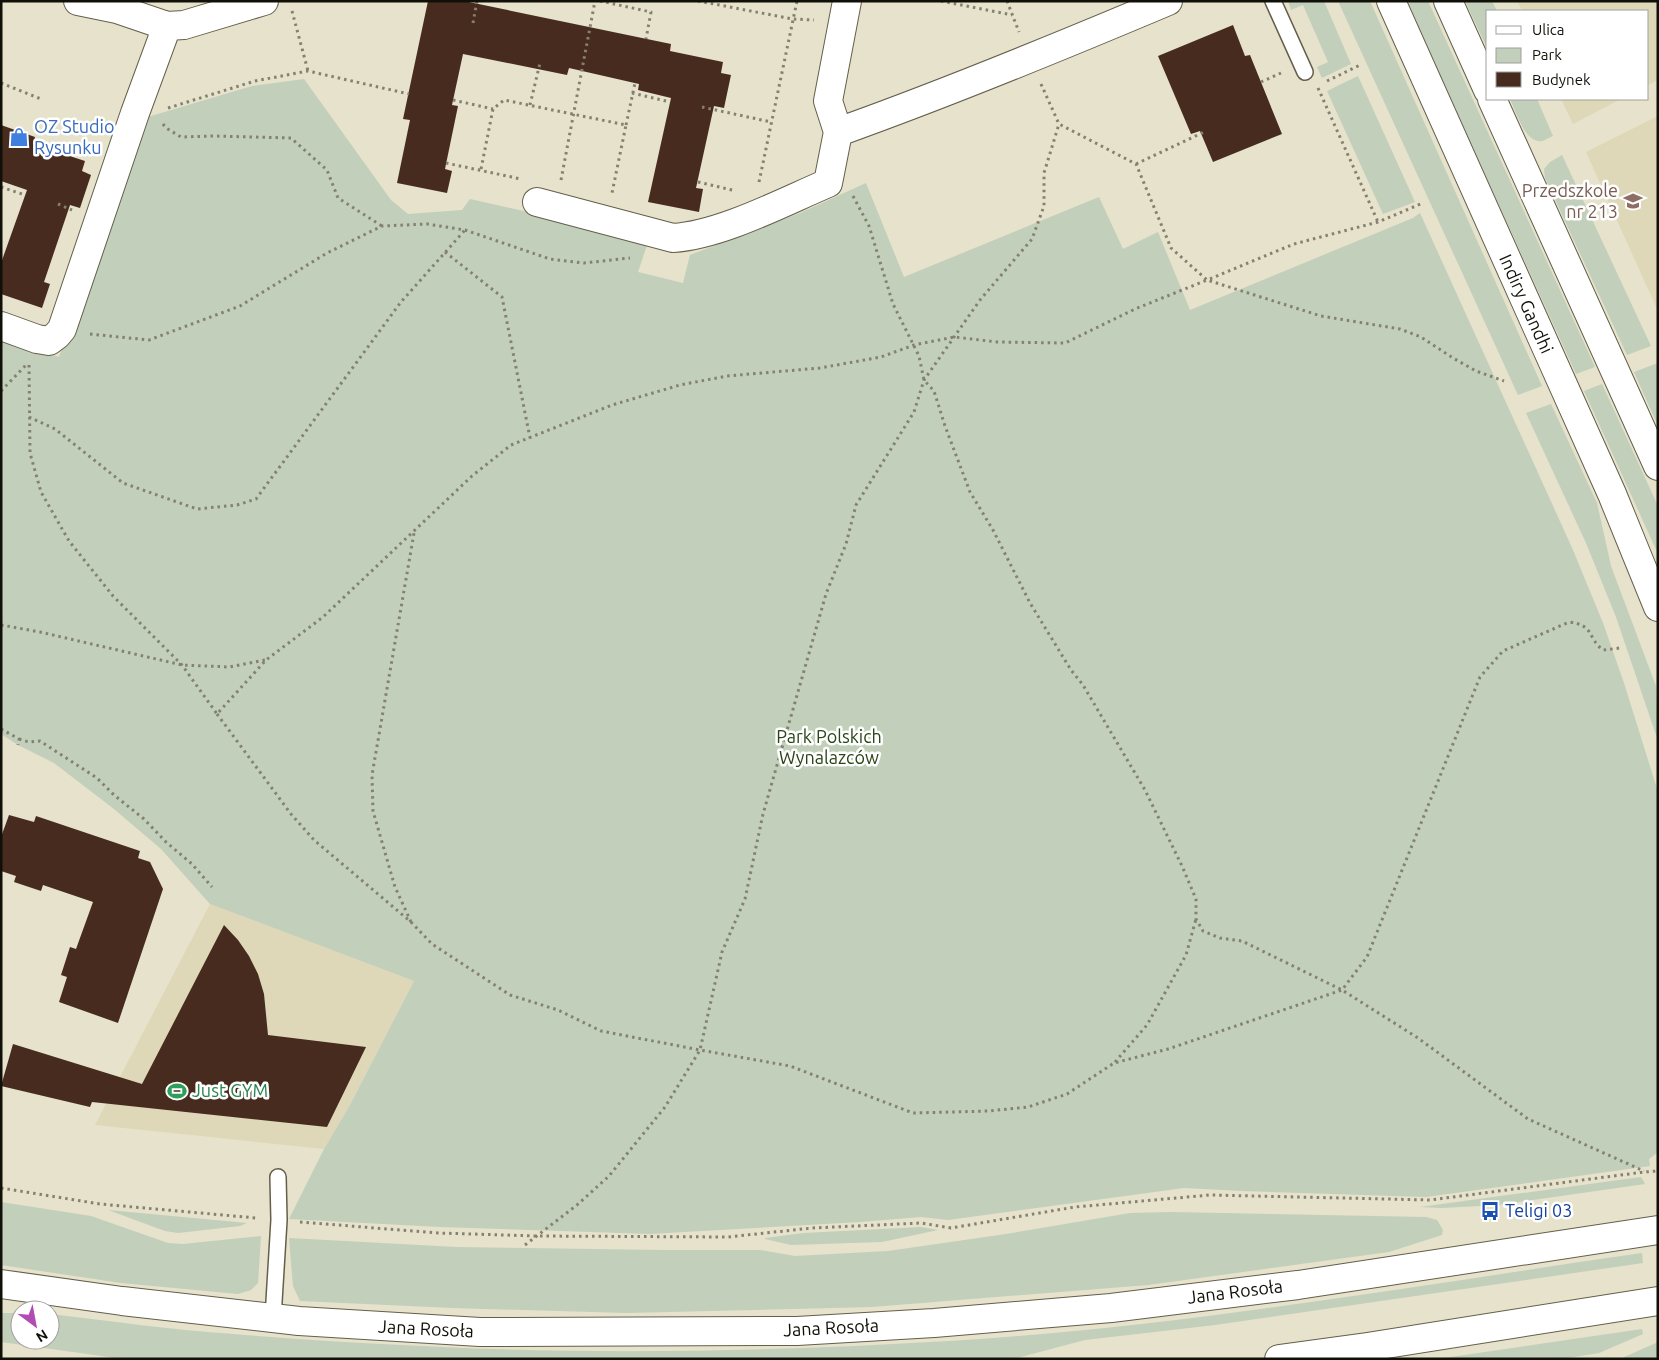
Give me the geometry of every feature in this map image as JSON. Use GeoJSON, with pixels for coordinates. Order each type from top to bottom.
{"type":"FeatureCollection","features":[{"type":"Feature","properties":{"kind":"street"},"geometry":{"type":"LineString","coordinates":[[78,1],[117,9],[167,26],[184,24],[264,1]]}},
{"type":"Feature","properties":{"kind":"street"},"geometry":{"type":"LineString","coordinates":[[838,132],[1030,59],[1168,1]]}},
{"type":"Feature","properties":{"kind":"street","name":"Indiry Gandhi"},"geometry":{"type":"LineString","coordinates":[[1391,1],[1612,494],[1658,607]]}},
{"type":"Feature","properties":{"kind":"street"},"geometry":{"type":"LineString","coordinates":[[1448,1],[1486,86]]}},
{"type":"Feature","properties":{"kind":"street"},"geometry":{"type":"LineString","coordinates":[[531,191],[606,221],[673,238],[691,237],[756,205],[828,183],[838,132],[828,101],[845,12]]}},
{"type":"Feature","properties":{"kind":"street"},"geometry":{"type":"LineString","coordinates":[[1,326],[37,339],[49,341],[62,329],[144,112],[167,26]]}},
{"type":"Feature","properties":{"kind":"street"},"geometry":{"type":"LineString","coordinates":[[1492,100],[1658,466]]}},
{"type":"Feature","properties":{"kind":"street","name":"Jana Rosoła"},"geometry":{"type":"LineString","coordinates":[[1,1284],[122,1301],[299,1321],[480,1332],[797,1331],[1111,1308],[1298,1285],[1658,1230]]}},
{"type":"Feature","properties":{"kind":"street"},"geometry":{"type":"LineString","coordinates":[[1279,1359],[1658,1300]]}},
{"type":"Feature","properties":{"kind":"lane"},"geometry":{"type":"LineString","coordinates":[[1273,1],[1305,72]]}},
{"type":"Feature","properties":{"kind":"lane"},"geometry":{"type":"LineString","coordinates":[[273,1318],[279,1220],[278,1177]]}},
{"type":"Feature","properties":{"kind":"path"},"geometry":{"type":"LineString","coordinates":[[473,23],[477,1]]}},
{"type":"Feature","properties":{"kind":"path"},"geometry":{"type":"LineString","coordinates":[[564,163],[595,1]]}},
{"type":"Feature","properties":{"kind":"path"},"geometry":{"type":"LineString","coordinates":[[600,1],[651,12],[646,39]]}},
{"type":"Feature","properties":{"kind":"path"},"geometry":{"type":"LineString","coordinates":[[698,1],[793,19],[845,12]]}},
{"type":"Feature","properties":{"kind":"path"},"geometry":{"type":"LineString","coordinates":[[698,182],[756,205],[796,1]]}},
{"type":"Feature","properties":{"kind":"path"},"geometry":{"type":"LineString","coordinates":[[941,1],[1012,15]]}},
{"type":"Feature","properties":{"kind":"path"},"geometry":{"type":"LineString","coordinates":[[1006,1],[1021,37]]}},
{"type":"Feature","properties":{"kind":"path"},"geometry":{"type":"LineString","coordinates":[[292,10],[308,71]]}},
{"type":"Feature","properties":{"kind":"path"},"geometry":{"type":"LineString","coordinates":[[530,105],[540,63]]}},
{"type":"Feature","properties":{"kind":"path"},"geometry":{"type":"LineString","coordinates":[[1326,82],[1360,66]]}},
{"type":"Feature","properties":{"kind":"path"},"geometry":{"type":"LineString","coordinates":[[144,112],[179,105],[255,81],[308,71],[409,94]]}},
{"type":"Feature","properties":{"kind":"path"},"geometry":{"type":"LineString","coordinates":[[1261,82],[1276,75]]}},
{"type":"Feature","properties":{"kind":"path"},"geometry":{"type":"LineString","coordinates":[[1039,81],[1059,124],[1136,164],[1171,248],[1207,280],[1321,316],[1400,329],[1421,337],[1476,371],[1504,382]]}},
{"type":"Feature","properties":{"kind":"path"},"geometry":{"type":"LineString","coordinates":[[1,83],[41,99]]}},
{"type":"Feature","properties":{"kind":"path"},"geometry":{"type":"LineString","coordinates":[[606,221],[635,83]]}},
{"type":"Feature","properties":{"kind":"path"},"geometry":{"type":"LineString","coordinates":[[1319,90],[1378,222]]}},
{"type":"Feature","properties":{"kind":"path"},"geometry":{"type":"LineString","coordinates":[[632,93],[670,102]]}},
{"type":"Feature","properties":{"kind":"path"},"geometry":{"type":"LineString","coordinates":[[453,100],[493,109]]}},
{"type":"Feature","properties":{"kind":"path"},"geometry":{"type":"LineString","coordinates":[[481,170],[493,109],[504,100],[626,125]]}},
{"type":"Feature","properties":{"kind":"path"},"geometry":{"type":"LineString","coordinates":[[702,107],[771,122]]}},
{"type":"Feature","properties":{"kind":"path"},"geometry":{"type":"LineString","coordinates":[[144,112],[181,137],[291,138],[327,170],[338,198],[382,226]]}},
{"type":"Feature","properties":{"kind":"path"},"geometry":{"type":"LineString","coordinates":[[525,1245],[577,1205],[609,1176],[665,1107],[700,1050],[722,952],[745,899],[763,814],[826,594],[846,544],[856,505],[914,412],[924,380],[980,300],[1032,239],[1044,206],[1044,173],[1059,124]]}},
{"type":"Feature","properties":{"kind":"path"},"geometry":{"type":"LineString","coordinates":[[1136,164],[1204,132]]}},
{"type":"Feature","properties":{"kind":"path"},"geometry":{"type":"LineString","coordinates":[[446,163],[481,170],[531,191]]}},
{"type":"Feature","properties":{"kind":"path"},"geometry":{"type":"LineString","coordinates":[[29,362],[30,453],[41,492],[69,540],[113,596],[182,665],[291,814],[314,840],[411,922],[432,944],[510,996],[558,1010],[601,1031],[790,1066],[913,1113],[989,1111],[1028,1107],[1067,1094],[1114,1063],[1148,1025],[1186,955],[1196,919],[1196,899],[1145,790],[1083,685],[1070,670],[1030,603],[993,530],[970,492],[934,391],[924,380],[919,356],[892,304],[869,226],[842,177],[831,168]]}},
{"type":"Feature","properties":{"kind":"path"},"geometry":{"type":"LineString","coordinates":[[1,187],[25,195]]}},
{"type":"Feature","properties":{"kind":"path"},"geometry":{"type":"LineString","coordinates":[[217,714],[266,660],[323,617],[472,476],[511,445],[612,405],[680,385],[727,376],[820,368],[881,357],[914,345],[954,337],[997,342],[1065,343],[1135,309],[1294,244],[1378,222],[1423,204]]}},
{"type":"Feature","properties":{"kind":"path"},"geometry":{"type":"LineString","coordinates":[[62,329],[149,340],[240,306],[327,253],[382,226],[427,224],[465,230],[550,259],[584,263],[630,258]]}},
{"type":"Feature","properties":{"kind":"path"},"geometry":{"type":"LineString","coordinates":[[29,417],[55,429],[123,483],[197,509],[237,505],[256,499],[401,302],[465,230]]}},
{"type":"Feature","properties":{"kind":"path"},"geometry":{"type":"LineString","coordinates":[[445,252],[502,297],[530,438]]}},
{"type":"Feature","properties":{"kind":"path"},"geometry":{"type":"LineString","coordinates":[[411,922],[395,887],[373,812],[372,776],[414,532]]}},
{"type":"Feature","properties":{"kind":"path"},"geometry":{"type":"LineString","coordinates":[[1114,1063],[1168,1049],[1342,990],[1367,957],[1480,677],[1503,651],[1569,622],[1580,623],[1590,631],[1598,646],[1603,650],[1620,648]]}},
{"type":"Feature","properties":{"kind":"path"},"geometry":{"type":"LineString","coordinates":[[1,625],[40,632],[182,665],[230,667],[266,660]]}},
{"type":"Feature","properties":{"kind":"path"},"geometry":{"type":"LineString","coordinates":[[1,729],[19,739],[30,742],[40,741],[97,778],[192,864],[212,887]]}},
{"type":"Feature","properties":{"kind":"path"},"geometry":{"type":"LineString","coordinates":[[18,745],[19,739]]}},
{"type":"Feature","properties":{"kind":"path"},"geometry":{"type":"LineString","coordinates":[[1196,919],[1203,931],[1220,938],[1242,941],[1342,990],[1418,1038],[1528,1119],[1644,1172]]}},
{"type":"Feature","properties":{"kind":"path"},"geometry":{"type":"LineString","coordinates":[[1,1188],[100,1204],[438,1233],[537,1236],[728,1237],[812,1228],[921,1223],[951,1228],[1075,1207],[1210,1195],[1430,1200],[1658,1171]]}},
{"type":"Feature","properties":{"kind":"shaded area"},"geometry":{"type":"Polygon","coordinates":[[[1517,1],[1658,1],[1658,80],[1649,84],[1649,10],[1522,10],[1517,1]]]}},
{"type":"Feature","properties":{"kind":"shaded area"},"geometry":{"type":"Polygon","coordinates":[[[1561,100],[1619,100],[1573,124],[1561,100]]]}},
{"type":"Feature","properties":{"kind":"shaded area","name":"Przedszkole nr 213"},"geometry":{"type":"Polygon","coordinates":[[[1658,116],[1658,311],[1586,152],[1658,116]]]}},
{"type":"Feature","properties":{"kind":"shaded area"},"geometry":{"type":"Polygon","coordinates":[[[210,904],[414,981],[350,1105],[324,1149],[95,1125],[210,904]]]}},
{"type":"Feature","properties":{"kind":"green space"},"geometry":{"type":"Polygon","coordinates":[[[1288,1],[1324,1],[1351,64],[1322,78],[1317,67],[1328,62],[1303,5],[1291,10],[1288,1]]]}},
{"type":"Feature","properties":{"kind":"green space"},"geometry":{"type":"Polygon","coordinates":[[[1338,1],[1370,1],[1542,386],[1518,395],[1338,1]]]}},
{"type":"Feature","properties":{"kind":"green space"},"geometry":{"type":"Polygon","coordinates":[[[1406,1],[1428,1],[1595,367],[1576,374],[1406,1]]]}},
{"type":"Feature","properties":{"kind":"green space"},"geometry":{"type":"Polygon","coordinates":[[[1465,1],[1492,1],[1496,10],[1486,10],[1486,46],[1465,1]]]}},
{"type":"Feature","properties":{"kind":"green space"},"geometry":{"type":"Polygon","coordinates":[[[1358,76],[1415,202],[1383,214],[1327,91],[1358,76]]]}},
{"type":"Feature","properties":{"kind":"green space","name":"Park Polskich Wynalazców"},"geometry":{"type":"Polygon","coordinates":[[[304,79],[391,200],[408,214],[462,210],[470,199],[640,237],[647,245],[638,272],[683,283],[690,255],[800,213],[866,183],[904,277],[1099,197],[1123,249],[1158,232],[1190,310],[1413,218],[1420,213],[1573,550],[1603,623],[1658,792],[1658,1152],[1649,1159],[1650,1166],[1426,1197],[1184,1188],[948,1220],[921,1217],[650,1234],[440,1227],[289,1219],[324,1149],[350,1105],[414,981],[210,904],[161,849],[114,809],[54,763],[1,734],[1,340],[59,357],[141,119],[252,86],[304,79]]]}},
{"type":"Feature","properties":{"kind":"green space"},"geometry":{"type":"Polygon","coordinates":[[[1510,100],[1537,100],[1553,136],[1542,141],[1536,141],[1522,126],[1510,100]]]}},
{"type":"Feature","properties":{"kind":"green space"},"geometry":{"type":"Polygon","coordinates":[[[1562,155],[1651,346],[1627,355],[1545,178],[1544,169],[1550,162],[1562,155]]]}},
{"type":"Feature","properties":{"kind":"green space"},"geometry":{"type":"Polygon","coordinates":[[[1658,363],[1658,426],[1634,372],[1658,363]]]}},
{"type":"Feature","properties":{"kind":"green space"},"geometry":{"type":"Polygon","coordinates":[[[1602,384],[1658,506],[1658,554],[1584,391],[1602,384]]]}},
{"type":"Feature","properties":{"kind":"green space"},"geometry":{"type":"Polygon","coordinates":[[[1551,404],[1597,503],[1611,566],[1656,686],[1658,741],[1616,617],[1586,543],[1526,413],[1551,404]]]}},
{"type":"Feature","properties":{"kind":"green space"},"geometry":{"type":"Polygon","coordinates":[[[1641,1177],[1645,1184],[1498,1205],[1442,1208],[1420,1207],[1641,1177]]]}},
{"type":"Feature","properties":{"kind":"green space"},"geometry":{"type":"Polygon","coordinates":[[[1,1202],[91,1216],[168,1243],[183,1244],[261,1236],[258,1283],[251,1290],[238,1294],[121,1283],[1,1265],[1,1202]]]}},
{"type":"Feature","properties":{"kind":"green space"},"geometry":{"type":"Polygon","coordinates":[[[108,1210],[247,1223],[240,1226],[178,1233],[165,1231],[108,1210]]]}},
{"type":"Feature","properties":{"kind":"green space"},"geometry":{"type":"Polygon","coordinates":[[[1171,1212],[1426,1217],[1437,1220],[1443,1230],[1442,1235],[1389,1252],[1148,1285],[872,1307],[626,1313],[300,1301],[293,1286],[289,1238],[456,1247],[760,1250],[795,1256],[888,1251],[1006,1234],[1130,1213],[1171,1212]]]}},
{"type":"Feature","properties":{"kind":"green space"},"geometry":{"type":"Polygon","coordinates":[[[921,1227],[938,1230],[882,1242],[791,1245],[765,1239],[804,1233],[921,1227]]]}},
{"type":"Feature","properties":{"kind":"green space"},"geometry":{"type":"Polygon","coordinates":[[[1642,1253],[1643,1263],[1215,1325],[1085,1340],[1013,1359],[123,1359],[58,1350],[60,1350],[60,1315],[165,1328],[364,1343],[569,1351],[696,1351],[886,1344],[1036,1335],[1210,1316],[1642,1253]]]}},
{"type":"Feature","properties":{"kind":"green space"},"geometry":{"type":"Polygon","coordinates":[[[1,1313],[10,1313],[10,1343],[1,1342],[1,1313]]]}},
{"type":"Feature","properties":{"kind":"green space"},"geometry":{"type":"Polygon","coordinates":[[[1642,1329],[1643,1334],[1599,1353],[1562,1359],[1437,1359],[1642,1329]]]}},
{"type":"Feature","properties":{"kind":"green space"},"geometry":{"type":"Polygon","coordinates":[[[1658,1342],[1658,1359],[1620,1359],[1658,1342]]]}},
{"type":"Feature","properties":{"kind":"building"},"geometry":{"type":"Polygon","coordinates":[[[428,1],[464,1],[671,44],[670,51],[723,62],[721,73],[731,75],[724,108],[714,106],[696,188],[703,189],[699,212],[648,202],[671,98],[638,90],[639,84],[569,68],[567,75],[463,54],[452,105],[458,106],[445,169],[452,171],[447,193],[397,183],[410,120],[403,119],[428,1]]]}},
{"type":"Feature","properties":{"kind":"building"},"geometry":{"type":"Polygon","coordinates":[[[1233,25],[1245,56],[1250,55],[1282,134],[1213,162],[1200,131],[1191,134],[1158,56],[1233,25]]]}},
{"type":"Feature","properties":{"kind":"building"},"geometry":{"type":"Polygon","coordinates":[[[1,125],[35,137],[33,144],[85,161],[82,171],[91,175],[80,208],[70,205],[44,282],[50,284],[42,308],[1,294],[1,263],[27,190],[1,181],[1,125]]]}},
{"type":"Feature","properties":{"kind":"building"},"geometry":{"type":"Polygon","coordinates":[[[9,815],[34,822],[36,816],[140,851],[138,858],[150,862],[163,889],[118,1023],[59,1002],[67,977],[61,975],[70,947],[76,949],[93,902],[43,885],[41,891],[14,882],[16,876],[1,871],[1,837],[9,815]]]}},
{"type":"Feature","properties":{"kind":"building"},"geometry":{"type":"Polygon","coordinates":[[[224,925],[238,940],[258,974],[264,994],[268,1035],[366,1047],[327,1127],[92,1102],[90,1107],[1,1086],[13,1044],[142,1084],[224,925]]]}},
{"type":"Feature","properties":{"kind":"place","name":"OZ Studio Rysunku"},"geometry":{"type":"Point","coordinates":[19,137]}},
{"type":"Feature","properties":{"kind":"place","name":"Przedszkole nr 213"},"geometry":{"type":"Point","coordinates":[1633,201]}},
{"type":"Feature","properties":{"kind":"place","name":"Just GYM"},"geometry":{"type":"Point","coordinates":[177,1091]}},
{"type":"Feature","properties":{"kind":"place","name":"Teligi 03"},"geometry":{"type":"Point","coordinates":[1490,1211]}}]}
